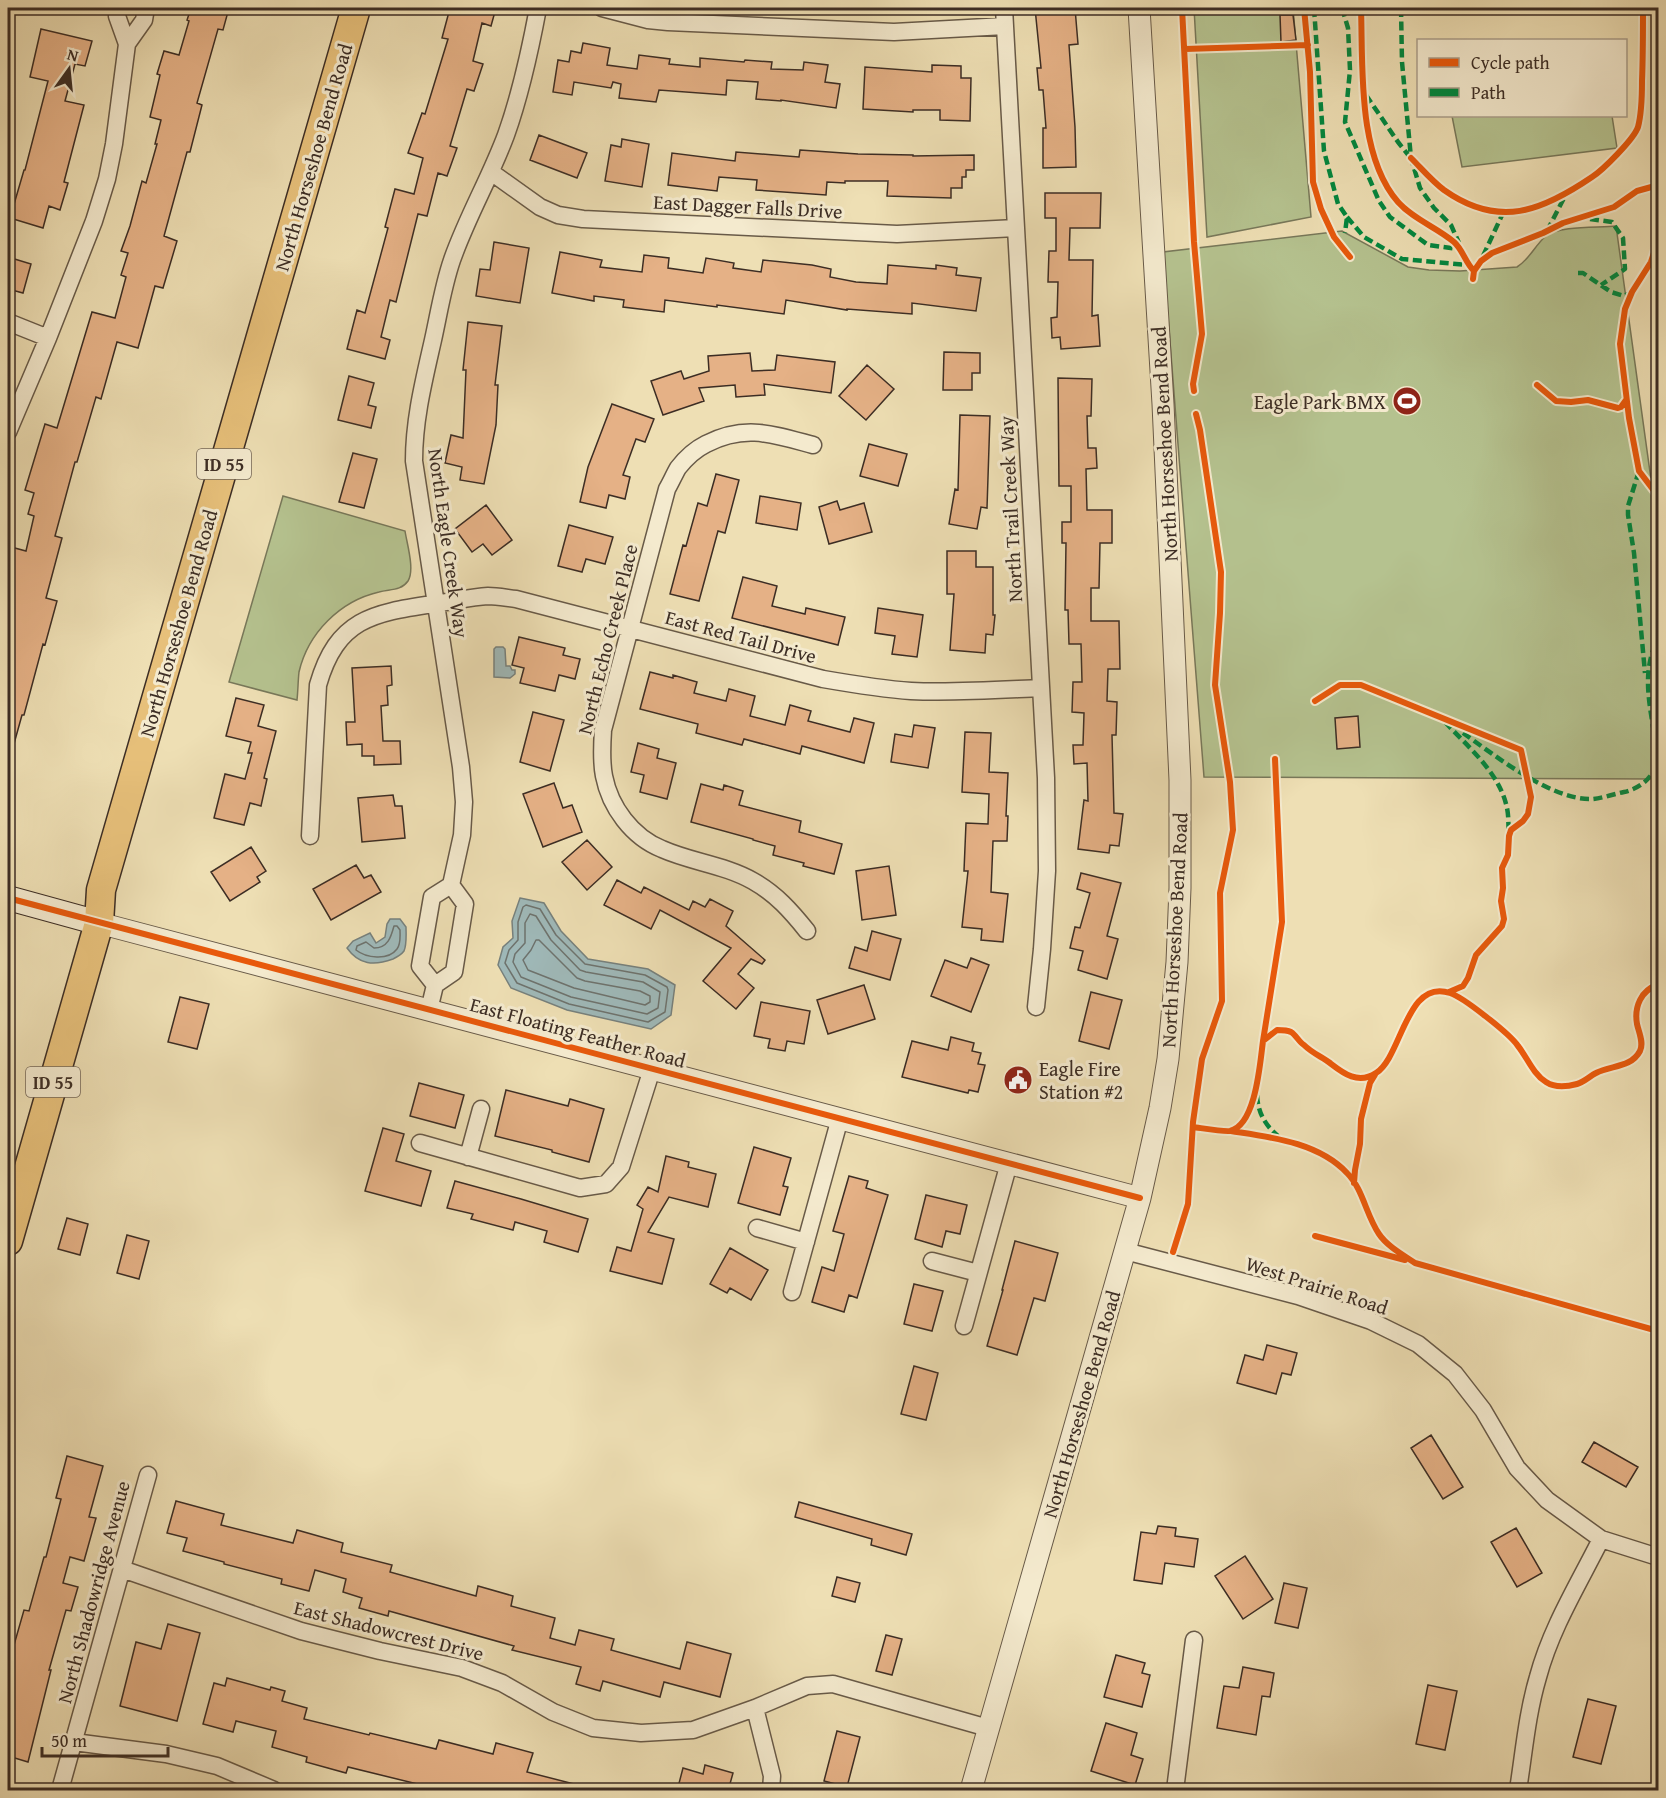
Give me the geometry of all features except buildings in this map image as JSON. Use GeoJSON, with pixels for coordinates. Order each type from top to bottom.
{"type":"FeatureCollection","features":[{"type":"Feature","properties":{"kind":"highway","name":"North Horseshoe Bend Road"},"geometry":{"type":"LineString","coordinates":[[8,1241],[99,923],[101,890],[356,8]]}},
{"type":"Feature","properties":{"kind":"main road","name":"East Floating Feather Road"},"geometry":{"type":"LineString","coordinates":[[8,898],[99,923]]}},
{"type":"Feature","properties":{"kind":"street"},"geometry":{"type":"LineString","coordinates":[[8,432],[94,221],[107,179],[127,44],[117,16],[118,8]]}},
{"type":"Feature","properties":{"kind":"street"},"geometry":{"type":"LineString","coordinates":[[127,44],[144,20],[146,8]]}},
{"type":"Feature","properties":{"kind":"street","name":"North Eagle Creek Way"},"geometry":{"type":"LineString","coordinates":[[451,885],[462,835],[464,802],[461,767],[414,461],[414,436],[446,278],[459,242],[491,172],[518,98],[538,8]]}},
{"type":"Feature","properties":{"kind":"street"},"geometry":{"type":"LineString","coordinates":[[602,8],[648,20],[859,31],[894,32],[1005,26]]}},
{"type":"Feature","properties":{"kind":"street","name":"North Trail Creek Way"},"geometry":{"type":"LineString","coordinates":[[1004,8],[1046,778],[1047,871],[1036,1007]]}},
{"type":"Feature","properties":{"kind":"street","name":"North Horseshoe Bend Road"},"geometry":{"type":"LineString","coordinates":[[971,1791],[1140,1198],[1160,1108],[1168,1059],[1177,962],[1180,780],[1164,415],[1139,8]]}},
{"type":"Feature","properties":{"kind":"street","name":"East Dagger Falls Drive"},"geometry":{"type":"LineString","coordinates":[[491,172],[540,207],[558,215],[583,219],[897,234],[1016,228]]}},
{"type":"Feature","properties":{"kind":"street"},"geometry":{"type":"LineString","coordinates":[[8,322],[48,338]]}},
{"type":"Feature","properties":{"kind":"street","name":"North Echo Creek Place"},"geometry":{"type":"LineString","coordinates":[[807,931],[784,903],[752,880],[735,872],[661,849],[640,836],[625,821],[612,801],[604,776],[601,750],[603,730],[667,489],[679,466],[699,448],[721,436],[746,431],[773,434],[813,445]]}},
{"type":"Feature","properties":{"kind":"street","name":"East Red Tail Drive"},"geometry":{"type":"LineString","coordinates":[[309,836],[318,685],[324,664],[336,644],[351,628],[370,617],[393,610],[489,596],[516,599],[823,679],[866,687],[954,692],[1041,688]]}},
{"type":"Feature","properties":{"kind":"street"},"geometry":{"type":"LineString","coordinates":[[429,1010],[435,985],[454,972],[465,904],[451,885],[432,897],[420,966],[435,985]]}},
{"type":"Feature","properties":{"kind":"street","name":"East Floating Feather Road"},"geometry":{"type":"LineString","coordinates":[[99,923],[1140,1198]]}},
{"type":"Feature","properties":{"kind":"street"},"geometry":{"type":"LineString","coordinates":[[420,1143],[580,1188],[606,1184],[621,1167],[652,1069]]}},
{"type":"Feature","properties":{"kind":"street"},"geometry":{"type":"LineString","coordinates":[[468,1157],[480,1109]]}},
{"type":"Feature","properties":{"kind":"street"},"geometry":{"type":"LineString","coordinates":[[792,1292],[840,1118]]}},
{"type":"Feature","properties":{"kind":"street"},"geometry":{"type":"LineString","coordinates":[[964,1326],[1009,1163]]}},
{"type":"Feature","properties":{"kind":"street"},"geometry":{"type":"LineString","coordinates":[[757,1228],[806,1242]]}},
{"type":"Feature","properties":{"kind":"street","name":"West Prairie Road"},"geometry":{"type":"LineString","coordinates":[[1125,1251],[1298,1296],[1371,1321],[1418,1344],[1455,1374],[1483,1410],[1516,1468],[1547,1500],[1601,1539],[1659,1557]]}},
{"type":"Feature","properties":{"kind":"street"},"geometry":{"type":"LineString","coordinates":[[932,1261],[978,1273]]}},
{"type":"Feature","properties":{"kind":"street","name":"North Shadowridge Avenue"},"geometry":{"type":"LineString","coordinates":[[60,1791],[148,1475]]}},
{"type":"Feature","properties":{"kind":"street"},"geometry":{"type":"LineString","coordinates":[[1518,1791],[1529,1715],[1538,1675],[1554,1632],[1601,1539]]}},
{"type":"Feature","properties":{"kind":"street","name":"East Shadowcrest Drive"},"geometry":{"type":"LineString","coordinates":[[122,1569],[301,1631],[462,1668],[502,1683],[553,1712],[593,1728],[641,1733],[693,1730],[755,1708],[807,1686],[833,1684],[988,1728]]}},
{"type":"Feature","properties":{"kind":"street"},"geometry":{"type":"LineString","coordinates":[[1175,1791],[1194,1640]]}},
{"type":"Feature","properties":{"kind":"street"},"geometry":{"type":"LineString","coordinates":[[755,1708],[772,1776],[771,1791]]}},
{"type":"Feature","properties":{"kind":"street"},"geometry":{"type":"LineString","coordinates":[[74,1742],[166,1754],[217,1766],[274,1791]]}},
{"type":"Feature","properties":{"kind":"green space"},"geometry":{"type":"Polygon","coordinates":[[[1194,8],[1293,8],[1311,217],[1207,237],[1194,8]]]}},
{"type":"Feature","properties":{"kind":"green space"},"geometry":{"type":"Polygon","coordinates":[[[1452,117],[1612,117],[1617,148],[1462,167],[1452,117]]]}},
{"type":"Feature","properties":{"kind":"green space","name":"Eagle Park BMX"},"geometry":{"type":"Polygon","coordinates":[[[1616,226],[1658,530],[1658,779],[1204,777],[1163,252],[1342,231],[1408,267],[1460,271],[1517,267],[1552,232],[1616,226]]]}},
{"type":"Feature","properties":{"kind":"green space"},"geometry":{"type":"Polygon","coordinates":[[[283,496],[405,531],[411,564],[410,576],[405,584],[399,588],[365,596],[351,603],[339,611],[318,632],[303,658],[299,672],[297,700],[229,682],[283,496]]]}},
{"type":"Feature","properties":{"kind":"water"},"geometry":{"type":"Polygon","coordinates":[[[496,647],[505,649],[506,666],[515,670],[515,674],[510,678],[494,677],[494,649],[496,647]]]}},
{"type":"Feature","properties":{"kind":"water"},"geometry":{"type":"Polygon","coordinates":[[[520,898],[544,903],[561,931],[588,959],[648,969],[675,985],[671,1015],[651,1029],[567,1010],[511,988],[498,965],[503,947],[513,938],[512,921],[520,898]]]}},
{"type":"Feature","properties":{"kind":"water"},"geometry":{"type":"Polygon","coordinates":[[[390,919],[400,919],[406,927],[405,948],[399,956],[386,961],[367,963],[357,958],[347,948],[353,941],[370,933],[376,943],[385,937],[390,919]]]}},
{"type":"Feature","properties":{"kind":"marked path"},"geometry":{"type":"LineString","coordinates":[[1314,8],[1324,151],[1338,204],[1347,217],[1345,233]]}},
{"type":"Feature","properties":{"kind":"marked path"},"geometry":{"type":"LineString","coordinates":[[1342,8],[1348,28],[1350,70],[1345,122],[1379,201],[1390,217],[1428,245],[1458,249]]}},
{"type":"Feature","properties":{"kind":"marked path"},"geometry":{"type":"LineString","coordinates":[[1401,8],[1402,62],[1411,158],[1420,188],[1434,208],[1451,225],[1459,243]]}},
{"type":"Feature","properties":{"kind":"marked path"},"geometry":{"type":"LineString","coordinates":[[1366,95],[1413,161]]}},
{"type":"Feature","properties":{"kind":"marked path"},"geometry":{"type":"LineString","coordinates":[[1547,231],[1565,196]]}},
{"type":"Feature","properties":{"kind":"marked path"},"geometry":{"type":"LineString","coordinates":[[1483,256],[1503,213]]}},
{"type":"Feature","properties":{"kind":"marked path"},"geometry":{"type":"LineString","coordinates":[[1347,217],[1364,237],[1402,259],[1468,265]]}},
{"type":"Feature","properties":{"kind":"marked path"},"geometry":{"type":"LineString","coordinates":[[1590,219],[1612,222],[1623,238],[1625,269],[1601,285]]}},
{"type":"Feature","properties":{"kind":"marked path"},"geometry":{"type":"LineString","coordinates":[[1578,273],[1583,273],[1611,292],[1624,296],[1632,292]]}},
{"type":"Feature","properties":{"kind":"marked path"},"geometry":{"type":"LineString","coordinates":[[1639,471],[1628,506],[1628,515],[1634,553],[1645,673]]}},
{"type":"Feature","properties":{"kind":"marked path"},"geometry":{"type":"LineString","coordinates":[[1463,733],[1508,765],[1560,793],[1577,798],[1593,799],[1631,790],[1642,784],[1652,774],[1657,761],[1658,747],[1651,715],[1648,682],[1650,660],[1658,638]]}},
{"type":"Feature","properties":{"kind":"marked path"},"geometry":{"type":"LineString","coordinates":[[1445,722],[1482,761],[1498,783],[1507,808],[1509,836]]}},
{"type":"Feature","properties":{"kind":"marked path"},"geometry":{"type":"LineString","coordinates":[[1257,1095],[1263,1118],[1278,1136]]}},
{"type":"Feature","properties":{"kind":"cycle path"},"geometry":{"type":"LineString","coordinates":[[1182,8],[1194,242],[1202,334],[1193,384],[1194,391]]}},
{"type":"Feature","properties":{"kind":"cycle path"},"geometry":{"type":"LineString","coordinates":[[1304,8],[1310,72],[1313,182],[1321,209],[1334,237],[1350,257]]}},
{"type":"Feature","properties":{"kind":"cycle path"},"geometry":{"type":"LineString","coordinates":[[1361,8],[1365,109],[1375,160],[1385,183],[1398,202],[1454,242],[1474,271]]}},
{"type":"Feature","properties":{"kind":"cycle path"},"geometry":{"type":"LineString","coordinates":[[1411,158],[1444,190],[1464,202],[1483,209],[1502,212],[1520,211],[1556,199],[1574,189],[1592,177],[1618,154],[1638,127],[1642,98],[1643,8]]}},
{"type":"Feature","properties":{"kind":"cycle path"},"geometry":{"type":"LineString","coordinates":[[1185,49],[1308,45]]}},
{"type":"Feature","properties":{"kind":"cycle path"},"geometry":{"type":"LineString","coordinates":[[1473,279],[1474,271],[1481,261],[1492,253],[1563,223],[1614,207],[1637,191],[1658,183]]}},
{"type":"Feature","properties":{"kind":"cycle path"},"geometry":{"type":"LineString","coordinates":[[1658,240],[1651,262],[1632,292],[1625,309],[1620,344],[1629,418],[1639,471],[1658,496]]}},
{"type":"Feature","properties":{"kind":"cycle path"},"geometry":{"type":"LineString","coordinates":[[1537,385],[1556,401],[1588,400],[1618,408],[1626,400]]}},
{"type":"Feature","properties":{"kind":"cycle path"},"geometry":{"type":"LineString","coordinates":[[1173,1252],[1188,1204],[1193,1122],[1202,1059],[1222,1001],[1220,893],[1233,830],[1230,782],[1215,685],[1221,572],[1196,414]]}},
{"type":"Feature","properties":{"kind":"cycle path"},"geometry":{"type":"LineString","coordinates":[[1315,701],[1340,685],[1361,685],[1521,750],[1531,797],[1528,814],[1511,830],[1509,836],[1508,855],[1502,868],[1501,901],[1504,919],[1502,926],[1476,955],[1463,986],[1449,992]]}},
{"type":"Feature","properties":{"kind":"cycle path"},"geometry":{"type":"LineString","coordinates":[[1263,1041],[1282,922],[1275,759]]}},
{"type":"Feature","properties":{"kind":"cycle path"},"geometry":{"type":"LineString","coordinates":[[8,898],[1140,1198]]}},
{"type":"Feature","properties":{"kind":"cycle path"},"geometry":{"type":"LineString","coordinates":[[1193,1127],[1230,1131],[1246,1118],[1255,1092],[1263,1041],[1277,1030],[1291,1032],[1302,1044],[1346,1074],[1363,1078],[1376,1073],[1385,1064],[1414,1008],[1424,997],[1435,991],[1456,996],[1496,1025],[1513,1040],[1541,1079],[1553,1085],[1577,1084],[1602,1070],[1626,1063],[1636,1056],[1642,1045],[1636,1018],[1638,1006],[1643,995],[1658,985]]}},
{"type":"Feature","properties":{"kind":"cycle path"},"geometry":{"type":"LineString","coordinates":[[1354,1183],[1361,1119],[1370,1083],[1376,1073]]}},
{"type":"Feature","properties":{"kind":"cycle path"},"geometry":{"type":"LineString","coordinates":[[1231,1131],[1292,1143],[1322,1154],[1335,1163],[1352,1179],[1382,1238],[1415,1263],[1658,1331]]}},
{"type":"Feature","properties":{"kind":"cycle path"},"geometry":{"type":"LineString","coordinates":[[1315,1236],[1405,1260]]}},
{"type":"Feature","properties":{"kind":"place","name":"Eagle Park BMX"},"geometry":{"type":"Point","coordinates":[1407,401]}},
{"type":"Feature","properties":{"kind":"place","name":"Eagle Fire Station #2"},"geometry":{"type":"Point","coordinates":[1018,1080]}}]}
